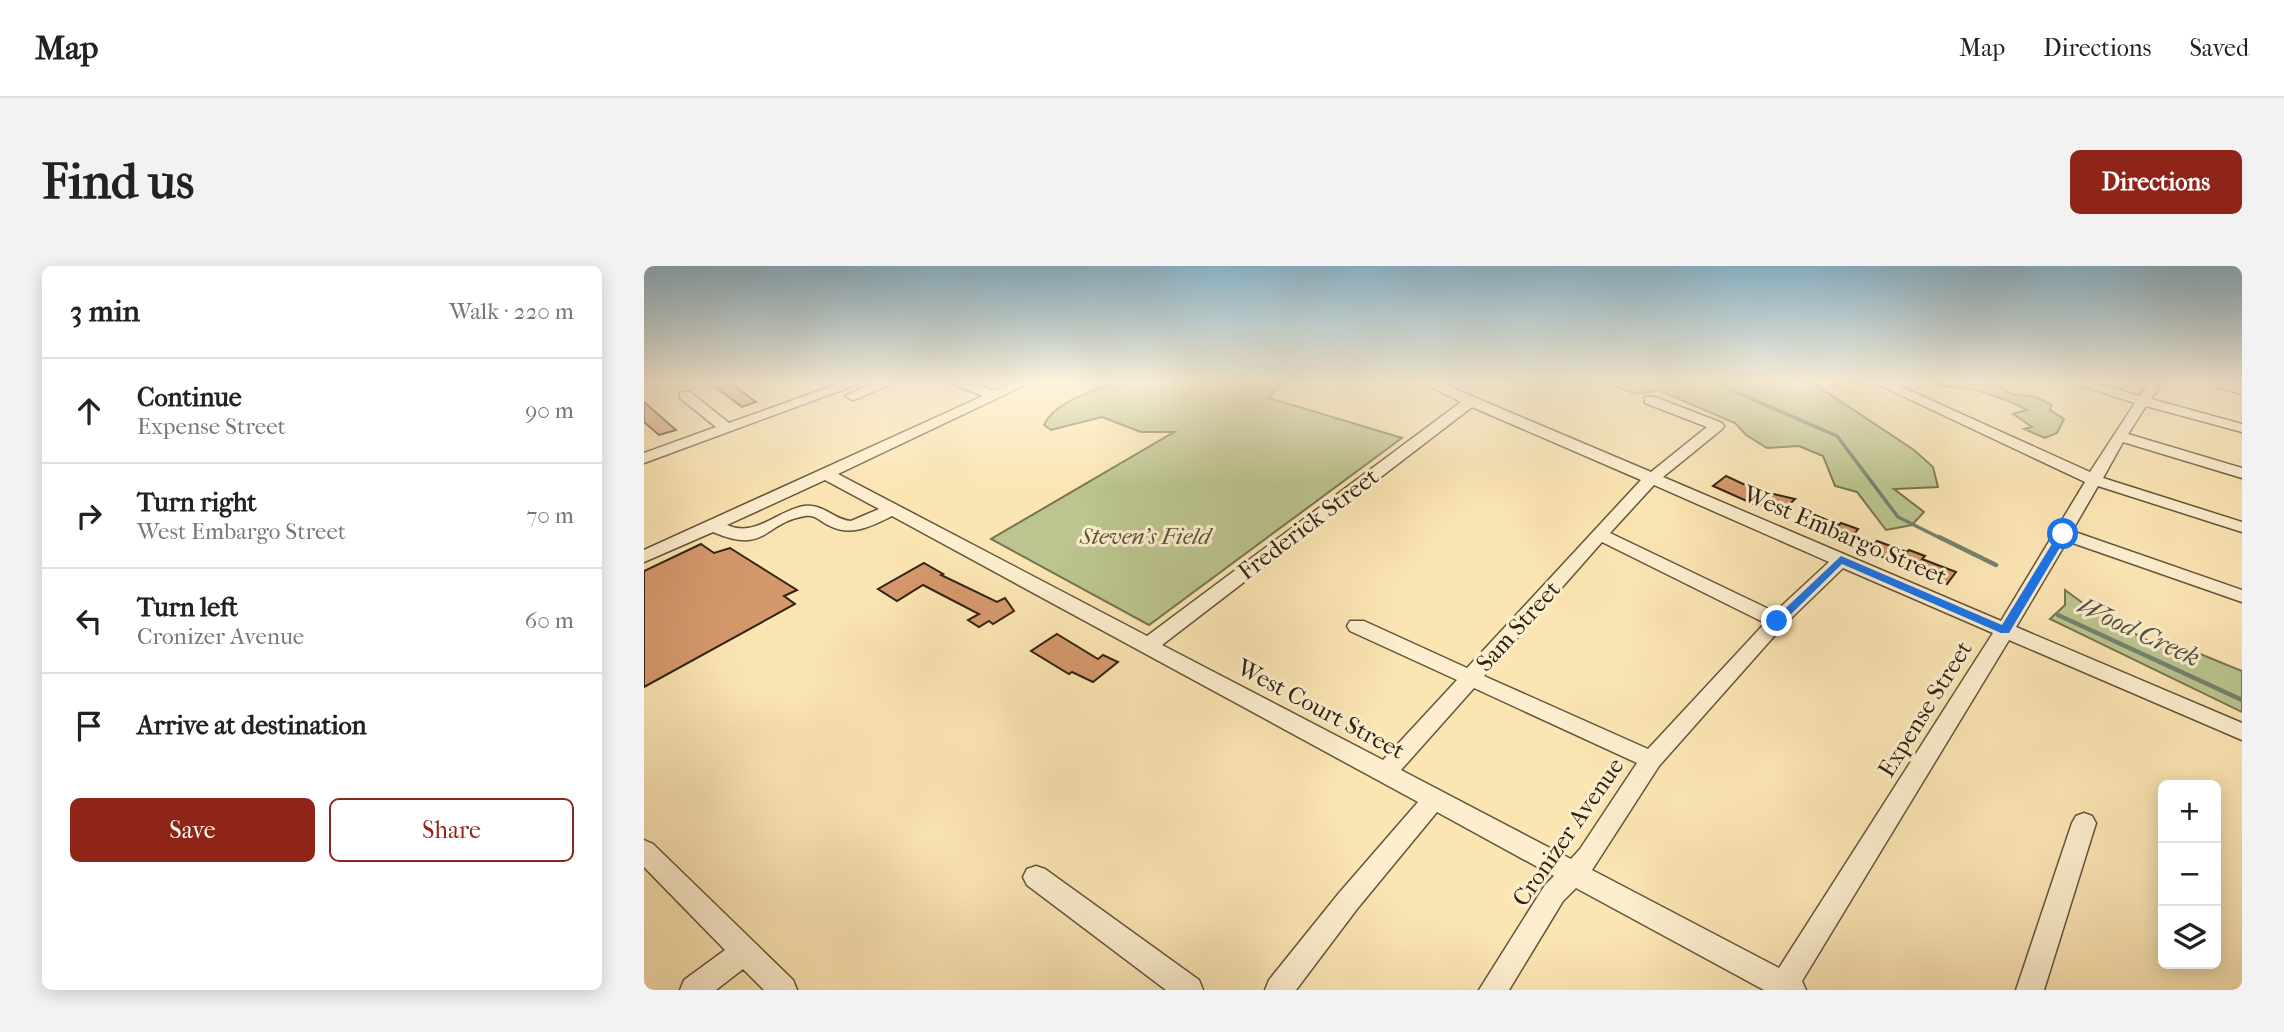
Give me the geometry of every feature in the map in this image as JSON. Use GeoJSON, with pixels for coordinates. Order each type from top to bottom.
{"type":"FeatureCollection","features":[{"type":"Feature","properties":{"kind":"street"},"geometry":{"type":"LineString","coordinates":[[712,417],[727,429]]}},
{"type":"Feature","properties":{"kind":"street"},"geometry":{"type":"LineString","coordinates":[[644,458],[766,417]]}},
{"type":"Feature","properties":{"kind":"street"},"geometry":{"type":"LineString","coordinates":[[644,558],[950,417]]}},
{"type":"Feature","properties":{"kind":"street","name":"Frederick Street"},"geometry":{"type":"LineString","coordinates":[[1146,647],[1450,417]]}},
{"type":"Feature","properties":{"kind":"street","name":"West Embargo Street"},"geometry":{"type":"LineString","coordinates":[[1507,417],[2005,630],[2021,640],[2242,732]]}},
{"type":"Feature","properties":{"kind":"street","name":"Sam Street"},"geometry":{"type":"LineString","coordinates":[[1385,773],[1651,479],[1717,426],[1693,417]]}},
{"type":"Feature","properties":{"kind":"street"},"geometry":{"type":"LineString","coordinates":[[1955,417],[2094,480],[2242,527]]}},
{"type":"Feature","properties":{"kind":"street","name":"Expense Street"},"geometry":{"type":"LineString","coordinates":[[1786,989],[2133,417]]}},
{"type":"Feature","properties":{"kind":"street"},"geometry":{"type":"LineString","coordinates":[[2213,417],[2242,428]]}},
{"type":"Feature","properties":{"kind":"street","name":"West Court Street"},"geometry":{"type":"LineString","coordinates":[[826,474],[1786,989]]}},
{"type":"Feature","properties":{"kind":"street"},"geometry":{"type":"LineString","coordinates":[[714,526],[737,537],[748,536],[807,511],[823,513],[842,526],[853,526],[891,510]]}},
{"type":"Feature","properties":{"kind":"street"},"geometry":{"type":"LineString","coordinates":[[2063,534],[2242,596]]}},
{"type":"Feature","properties":{"kind":"street"},"geometry":{"type":"LineString","coordinates":[[1600,535],[1777,621]]}},
{"type":"Feature","properties":{"kind":"street","name":"Cronizer Avenue"},"geometry":{"type":"LineString","coordinates":[[1493,990],[1554,893],[1589,857],[1651,760],[1777,621],[1841,560]]}},
{"type":"Feature","properties":{"kind":"street"},"geometry":{"type":"LineString","coordinates":[[1357,626],[1651,760]]}},
{"type":"Feature","properties":{"kind":"street"},"geometry":{"type":"LineString","coordinates":[[1279,990],[1348,901],[1434,799]]}},
{"type":"Feature","properties":{"kind":"street"},"geometry":{"type":"LineString","coordinates":[[2030,990],[2084,823]]}},
{"type":"Feature","properties":{"kind":"street"},"geometry":{"type":"LineString","coordinates":[[644,851],[783,990]]}},
{"type":"Feature","properties":{"kind":"street"},"geometry":{"type":"LineString","coordinates":[[1037,877],[1189,990]]}},
{"type":"Feature","properties":{"kind":"street"},"geometry":{"type":"LineString","coordinates":[[694,990],[744,952]]}},
{"type":"Feature","properties":{"kind":"lane"},"geometry":{"type":"LineString","coordinates":[[2119,436],[2242,472]]}},
{"type":"Feature","properties":{"kind":"green space","name":"Steven's Field"},"geometry":{"type":"Polygon","coordinates":[[[1049,417],[1331,417],[1402,438],[1149,625],[991,539],[1174,432],[1141,432],[1102,417],[1051,430],[1044,425],[1049,417]]]}},
{"type":"Feature","properties":{"kind":"green space"},"geometry":{"type":"Polygon","coordinates":[[[1721,417],[1864,417],[1914,450],[1933,467],[1938,487],[1894,489],[1924,512],[1912,525],[1886,530],[1857,492],[1835,486],[1823,456],[1799,446],[1767,448],[1746,435],[1735,423],[1721,417]]]}},
{"type":"Feature","properties":{"kind":"green space"},"geometry":{"type":"Polygon","coordinates":[[[2017,417],[2064,419],[2057,433],[2045,438],[2024,429],[2032,427],[2017,417]]]}},
{"type":"Feature","properties":{"kind":"green space"},"geometry":{"type":"Polygon","coordinates":[[[2065,590],[2095,612],[2152,643],[2193,651],[2242,671],[2242,712],[2050,619],[2065,605],[2065,590]]]}},
{"type":"Feature","properties":{"kind":"building"},"geometry":{"type":"Polygon","coordinates":[[[644,417],[661,417],[676,430],[659,435],[644,422],[644,417]]]}},
{"type":"Feature","properties":{"kind":"building"},"geometry":{"type":"Polygon","coordinates":[[[1726,476],[1756,490],[1795,499],[1780,513],[1760,504],[1758,506],[1713,486],[1726,476]]]}},
{"type":"Feature","properties":{"kind":"building"},"geometry":{"type":"Polygon","coordinates":[[[1805,511],[1839,525],[1841,523],[1858,529],[1849,541],[1793,522],[1805,511]]]}},
{"type":"Feature","properties":{"kind":"building"},"geometry":{"type":"Polygon","coordinates":[[[1877,541],[1925,556],[1922,559],[1956,572],[1947,584],[1868,551],[1877,541]]]}},
{"type":"Feature","properties":{"kind":"building"},"geometry":{"type":"Polygon","coordinates":[[[701,544],[714,553],[730,548],[797,590],[784,596],[795,604],[644,687],[644,571],[701,544]]]}},
{"type":"Feature","properties":{"kind":"building"},"geometry":{"type":"Polygon","coordinates":[[[924,563],[943,574],[941,575],[997,602],[1005,598],[1014,611],[993,624],[989,621],[979,627],[968,620],[979,614],[923,585],[897,601],[878,589],[924,563]]]}},
{"type":"Feature","properties":{"kind":"building"},"geometry":{"type":"Polygon","coordinates":[[[1057,634],[1098,659],[1103,655],[1118,662],[1093,682],[1072,672],[1069,674],[1031,651],[1057,634]]]}},
{"type":"Feature","properties":{"kind":"waterway","name":"Wood Creek"},"geometry":{"type":"LineString","coordinates":[[1793,417],[1837,436],[1898,517],[1942,539]]}},
{"type":"Feature","properties":{"kind":"waterway","name":"Wood Creek"},"geometry":{"type":"LineString","coordinates":[[1939,537],[1996,565]]}},
{"type":"Feature","properties":{"kind":"waterway","name":"Wood Creek"},"geometry":{"type":"LineString","coordinates":[[2058,615],[2242,700]]}},
{"type":"Feature","properties":{"kind":"route"},"geometry":{"type":"LineString","coordinates":[[1777,621],[1841,560],[2005,630],[2063,534]]}}]}
